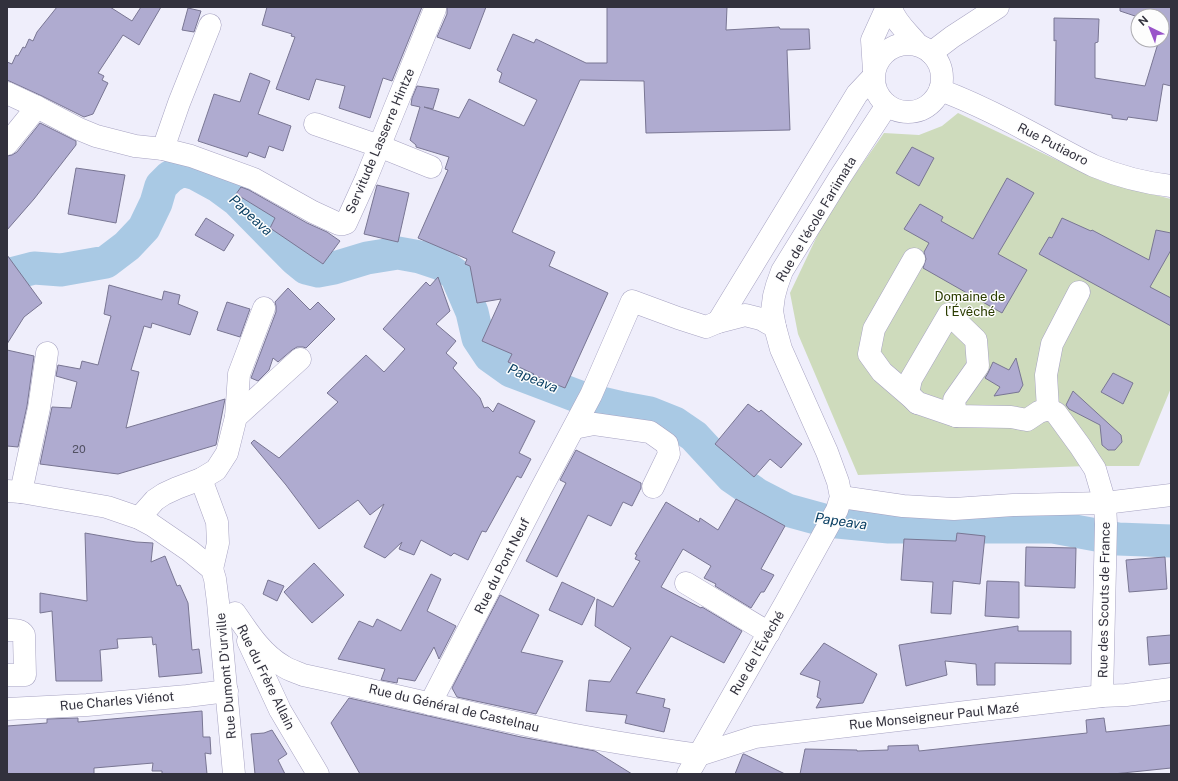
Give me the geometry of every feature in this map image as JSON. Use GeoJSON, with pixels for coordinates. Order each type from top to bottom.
{"type":"FeatureCollection","features":[{"type":"Feature","properties":{"kind":"street"},"geometry":{"type":"LineString","coordinates":[[887,7],[872,40],[873,84],[881,100],[887,105],[903,112],[912,112],[926,107],[933,100],[940,90],[942,74],[935,57],[925,49],[899,22],[892,12],[891,7]]}},
{"type":"Feature","properties":{"kind":"street"},"geometry":{"type":"LineString","coordinates":[[718,322],[857,94],[873,74],[879,58],[889,48],[906,43],[925,49],[952,37],[998,7]]}},
{"type":"Feature","properties":{"kind":"street","name":"Servitude Lasserre Hintze"},"geometry":{"type":"LineString","coordinates":[[7,93],[37,107],[79,130],[96,136],[135,146],[163,149],[190,156],[254,180],[312,212],[339,224],[343,224],[346,223],[379,146],[435,9]]}},
{"type":"Feature","properties":{"kind":"street"},"geometry":{"type":"LineString","coordinates":[[163,149],[179,103],[210,25]]}},
{"type":"Feature","properties":{"kind":"street","name":"Rue Putiaoro"},"geometry":{"type":"LineString","coordinates":[[940,90],[986,109],[1061,150],[1095,166],[1127,177],[1154,184],[1171,186]]}},
{"type":"Feature","properties":{"kind":"street","name":"Rue de l'école Fariimata"},"geometry":{"type":"LineString","coordinates":[[839,504],[838,482],[834,470],[783,352],[775,327],[772,311],[774,296],[782,271],[840,177],[887,105]]}},
{"type":"Feature","properties":{"kind":"street"},"geometry":{"type":"LineString","coordinates":[[7,144],[37,107]]}},
{"type":"Feature","properties":{"kind":"street"},"geometry":{"type":"LineString","coordinates":[[316,124],[379,146],[431,167]]}},
{"type":"Feature","properties":{"kind":"street"},"geometry":{"type":"LineString","coordinates":[[914,259],[874,329],[869,354],[882,372],[918,403],[956,416],[1010,417],[1027,420],[1039,412],[1048,409],[1046,375],[1052,344],[1079,292]]}},
{"type":"Feature","properties":{"kind":"street","name":"Rue du Pont Neuf"},"geometry":{"type":"LineString","coordinates":[[430,704],[541,489],[578,421],[632,301],[706,327],[718,322],[745,315],[761,319],[775,327]]}},
{"type":"Feature","properties":{"kind":"street"},"geometry":{"type":"LineString","coordinates":[[139,518],[155,500],[164,494],[201,479],[216,470],[227,454],[236,417],[239,374],[264,308]]}},
{"type":"Feature","properties":{"kind":"street"},"geometry":{"type":"LineString","coordinates":[[918,403],[908,392],[911,379],[949,314],[976,340],[978,366],[954,400],[956,416]]}},
{"type":"Feature","properties":{"kind":"street"},"geometry":{"type":"LineString","coordinates":[[47,353],[39,408],[14,492],[107,507],[139,518],[190,551],[214,574]]}},
{"type":"Feature","properties":{"kind":"street"},"geometry":{"type":"LineString","coordinates":[[236,417],[300,360]]}},
{"type":"Feature","properties":{"kind":"street","name":"Rue des Scouts de France"},"geometry":{"type":"LineString","coordinates":[[1048,409],[1056,413],[1095,469],[1105,514],[1102,696]]}},
{"type":"Feature","properties":{"kind":"street"},"geometry":{"type":"LineString","coordinates":[[578,421],[650,432],[667,444],[669,454],[653,487]]}},
{"type":"Feature","properties":{"kind":"street"},"geometry":{"type":"LineString","coordinates":[[201,479],[217,522],[218,543],[214,574]]}},
{"type":"Feature","properties":{"kind":"street"},"geometry":{"type":"LineString","coordinates":[[839,504],[954,509],[1013,505],[1105,514],[1171,495]]}},
{"type":"Feature","properties":{"kind":"street","name":"Rue de l'Évêché"},"geometry":{"type":"LineString","coordinates":[[688,774],[769,633],[839,504]]}},
{"type":"Feature","properties":{"kind":"street","name":"Rue du Frère Allain"},"geometry":{"type":"LineString","coordinates":[[214,574],[235,613],[280,710],[318,774]]}},
{"type":"Feature","properties":{"kind":"street","name":"Rue Dumont D'urville"},"geometry":{"type":"LineString","coordinates":[[214,574],[221,623],[234,774]]}},
{"type":"Feature","properties":{"kind":"street"},"geometry":{"type":"LineString","coordinates":[[686,583],[769,633]]}},
{"type":"Feature","properties":{"kind":"street","name":"Rue du Général de Castelnau"},"geometry":{"type":"LineString","coordinates":[[235,613],[253,639],[268,654],[283,666],[303,674],[430,704],[615,743],[699,755]]}},
{"type":"Feature","properties":{"kind":"street"},"geometry":{"type":"LineString","coordinates":[[7,630],[23,632],[24,635],[16,675],[17,708]]}},
{"type":"Feature","properties":{"kind":"street","name":"Rue Monseigneur Paul Mazé"},"geometry":{"type":"LineString","coordinates":[[699,755],[755,737],[1171,689]]}},
{"type":"Feature","properties":{"kind":"street","name":"Rue Charles Viénot"},"geometry":{"type":"LineString","coordinates":[[17,708],[87,705],[227,691]]}},
{"type":"Feature","properties":{"kind":"green space","name":"Domaine de l'Évêché"},"geometry":{"type":"Polygon","coordinates":[[[958,113],[1101,181],[1171,199],[1171,388],[1139,466],[1086,466],[858,475],[798,334],[790,293],[828,213],[884,133],[919,135],[942,126],[958,113]]]}},
{"type":"Feature","properties":{"kind":"building"},"geometry":{"type":"Polygon","coordinates":[[[57,7],[110,7],[132,21],[141,7],[161,7],[139,45],[123,35],[98,73],[104,76],[102,80],[108,83],[93,114],[84,117],[7,80],[7,62],[12,64],[16,55],[18,56],[23,47],[25,48],[29,39],[33,41],[37,32],[57,7]]]}},
{"type":"Feature","properties":{"kind":"building"},"geometry":{"type":"Polygon","coordinates":[[[267,7],[422,7],[392,81],[383,78],[370,118],[339,108],[345,86],[316,79],[309,100],[276,89],[295,37],[291,36],[292,34],[262,25],[267,7]]]}},
{"type":"Feature","properties":{"kind":"building"},"geometry":{"type":"Polygon","coordinates":[[[447,7],[486,7],[470,49],[437,37],[447,14],[447,7]]]}},
{"type":"Feature","properties":{"kind":"building"},"geometry":{"type":"Polygon","coordinates":[[[607,7],[727,7],[726,30],[779,27],[780,29],[809,29],[810,49],[787,50],[790,130],[646,133],[644,81],[580,80],[512,232],[555,252],[549,266],[608,293],[565,388],[533,375],[534,374],[508,362],[512,354],[482,341],[501,299],[477,303],[470,266],[465,264],[467,259],[418,238],[448,170],[445,169],[449,157],[416,147],[416,145],[410,140],[420,107],[411,105],[417,86],[439,89],[433,109],[424,107],[459,118],[469,99],[524,126],[537,100],[499,82],[502,73],[497,70],[513,34],[534,43],[536,39],[586,63],[607,63],[607,7]]]}},
{"type":"Feature","properties":{"kind":"building"},"geometry":{"type":"Polygon","coordinates":[[[1120,7],[1171,7],[1171,86],[1163,84],[1157,121],[1128,117],[1127,120],[1112,118],[1112,115],[1055,105],[1056,40],[1054,41],[1054,18],[1099,19],[1098,42],[1095,43],[1095,78],[1145,86],[1157,48],[1170,48],[1170,8],[1130,8],[1130,14],[1120,11],[1120,7]]]}},
{"type":"Feature","properties":{"kind":"building"},"geometry":{"type":"Polygon","coordinates":[[[188,8],[201,11],[194,32],[182,30],[188,8]]]}},
{"type":"Feature","properties":{"kind":"building"},"geometry":{"type":"Polygon","coordinates":[[[250,73],[270,81],[258,114],[291,126],[283,151],[269,146],[265,158],[249,152],[247,157],[198,141],[214,94],[240,102],[250,73]]]}},
{"type":"Feature","properties":{"kind":"building"},"geometry":{"type":"Polygon","coordinates":[[[40,123],[76,141],[76,145],[34,199],[7,230],[7,156],[17,152],[40,123]]]}},
{"type":"Feature","properties":{"kind":"building"},"geometry":{"type":"Polygon","coordinates":[[[912,147],[934,158],[919,186],[896,173],[912,147]]]}},
{"type":"Feature","properties":{"kind":"building"},"geometry":{"type":"Polygon","coordinates":[[[76,168],[125,175],[116,223],[68,214],[76,168]]]}},
{"type":"Feature","properties":{"kind":"building"},"geometry":{"type":"Polygon","coordinates":[[[1007,178],[1034,193],[998,254],[1027,270],[1002,313],[923,268],[926,259],[924,252],[929,243],[904,229],[920,204],[943,217],[941,221],[973,239],[1007,178]]]}},
{"type":"Feature","properties":{"kind":"building"},"geometry":{"type":"Polygon","coordinates":[[[377,185],[409,193],[398,242],[364,234],[377,185]]]}},
{"type":"Feature","properties":{"kind":"building"},"geometry":{"type":"Polygon","coordinates":[[[241,187],[307,223],[327,232],[340,241],[323,264],[270,228],[275,218],[236,194],[241,187]]]}},
{"type":"Feature","properties":{"kind":"building"},"geometry":{"type":"Polygon","coordinates":[[[206,218],[234,235],[224,251],[195,235],[206,218]]]}},
{"type":"Feature","properties":{"kind":"building"},"geometry":{"type":"Polygon","coordinates":[[[1062,218],[1091,231],[1092,230],[1149,260],[1156,230],[1171,233],[1171,250],[1150,287],[1171,298],[1171,326],[1039,254],[1049,237],[1052,238],[1062,218]]]}},
{"type":"Feature","properties":{"kind":"building"},"geometry":{"type":"Polygon","coordinates":[[[7,255],[42,303],[24,317],[7,344],[7,255]]]}},
{"type":"Feature","properties":{"kind":"building"},"geometry":{"type":"Polygon","coordinates":[[[438,277],[450,311],[436,324],[456,341],[446,353],[457,363],[453,368],[480,398],[484,408],[488,407],[493,412],[498,403],[535,421],[519,453],[531,459],[521,478],[517,476],[486,532],[482,531],[468,560],[454,553],[451,556],[421,540],[414,555],[399,549],[402,542],[385,558],[364,547],[384,504],[370,515],[358,500],[319,529],[286,485],[251,443],[254,440],[279,458],[338,402],[327,393],[366,355],[384,372],[405,349],[383,329],[426,282],[430,286],[438,277]]]}},
{"type":"Feature","properties":{"kind":"building"},"geometry":{"type":"Polygon","coordinates":[[[109,285],[162,300],[164,291],[180,295],[178,304],[198,312],[190,335],[152,323],[151,328],[144,326],[131,370],[139,372],[126,428],[225,399],[216,445],[118,474],[40,464],[52,407],[71,408],[77,382],[56,376],[58,365],[80,369],[82,361],[98,365],[111,316],[104,314],[109,285]]]}},
{"type":"Feature","properties":{"kind":"building"},"geometry":{"type":"Polygon","coordinates":[[[288,288],[310,310],[318,302],[335,319],[306,348],[297,347],[278,362],[273,358],[269,370],[258,381],[251,378],[276,312],[275,302],[288,288]]]}},
{"type":"Feature","properties":{"kind":"building"},"geometry":{"type":"Polygon","coordinates":[[[227,302],[250,309],[240,337],[217,330],[227,302]]]}},
{"type":"Feature","properties":{"kind":"building"},"geometry":{"type":"Polygon","coordinates":[[[7,350],[34,356],[27,406],[18,447],[7,446],[7,350]]]}},
{"type":"Feature","properties":{"kind":"building"},"geometry":{"type":"Polygon","coordinates":[[[1016,358],[1023,385],[1019,392],[994,396],[1000,387],[985,378],[993,362],[1009,370],[1016,358]]]}},
{"type":"Feature","properties":{"kind":"building"},"geometry":{"type":"Polygon","coordinates":[[[1113,373],[1133,383],[1123,404],[1101,392],[1113,373]]]}},
{"type":"Feature","properties":{"kind":"building"},"geometry":{"type":"Polygon","coordinates":[[[1073,391],[1121,435],[1122,442],[1115,450],[1108,450],[1102,445],[1100,425],[1069,409],[1066,405],[1073,391]]]}},
{"type":"Feature","properties":{"kind":"building"},"geometry":{"type":"Polygon","coordinates":[[[748,404],[759,412],[761,410],[802,444],[781,468],[770,459],[754,477],[715,444],[748,404]]]}},
{"type":"Feature","properties":{"kind":"building"},"geometry":{"type":"Polygon","coordinates":[[[576,450],[641,483],[641,488],[632,506],[623,502],[611,526],[588,515],[557,577],[526,561],[566,483],[560,480],[576,450]]]}},
{"type":"Feature","properties":{"kind":"building"},"geometry":{"type":"Polygon","coordinates":[[[736,499],[785,526],[761,569],[774,575],[764,592],[761,592],[751,608],[715,586],[716,584],[704,578],[711,566],[683,549],[661,587],[701,608],[702,607],[742,631],[724,663],[671,636],[636,693],[665,699],[663,707],[670,709],[664,732],[625,723],[627,715],[586,711],[589,680],[610,682],[631,648],[595,626],[597,599],[613,607],[640,561],[635,559],[637,555],[635,554],[666,502],[699,522],[700,518],[718,530],[736,499]]]}},
{"type":"Feature","properties":{"kind":"building"},"geometry":{"type":"Polygon","coordinates":[[[85,533],[136,542],[153,543],[151,562],[165,556],[177,586],[180,585],[188,603],[192,650],[199,649],[202,673],[159,677],[156,644],[153,645],[152,637],[117,639],[118,648],[100,650],[102,681],[56,681],[52,611],[40,613],[40,593],[87,601],[85,533]]]}},
{"type":"Feature","properties":{"kind":"building"},"geometry":{"type":"Polygon","coordinates":[[[957,533],[985,536],[980,584],[953,581],[951,614],[931,613],[933,582],[901,580],[904,539],[956,541],[957,533]]]}},
{"type":"Feature","properties":{"kind":"building"},"geometry":{"type":"Polygon","coordinates":[[[1026,547],[1076,548],[1075,588],[1025,586],[1026,547]]]}},
{"type":"Feature","properties":{"kind":"building"},"geometry":{"type":"Polygon","coordinates":[[[1165,557],[1167,589],[1129,592],[1126,560],[1165,557]]]}},
{"type":"Feature","properties":{"kind":"building"},"geometry":{"type":"Polygon","coordinates":[[[314,563],[344,595],[312,623],[284,592],[314,563]]]}},
{"type":"Feature","properties":{"kind":"building"},"geometry":{"type":"Polygon","coordinates":[[[431,574],[441,579],[427,611],[456,626],[439,659],[434,647],[415,681],[398,678],[397,683],[381,680],[385,669],[338,659],[359,621],[373,627],[377,619],[401,631],[431,574]]]}},
{"type":"Feature","properties":{"kind":"building"},"geometry":{"type":"Polygon","coordinates":[[[268,580],[284,586],[277,601],[263,594],[268,580]]]}},
{"type":"Feature","properties":{"kind":"building"},"geometry":{"type":"Polygon","coordinates":[[[987,581],[1019,582],[1019,618],[985,616],[987,581]]]}},
{"type":"Feature","properties":{"kind":"building"},"geometry":{"type":"Polygon","coordinates":[[[562,582],[595,598],[582,625],[549,610],[562,582]]]}},
{"type":"Feature","properties":{"kind":"building"},"geometry":{"type":"Polygon","coordinates":[[[500,595],[539,615],[521,652],[563,661],[536,714],[457,697],[452,688],[500,595]]]}},
{"type":"Feature","properties":{"kind":"building"},"geometry":{"type":"Polygon","coordinates":[[[1018,626],[1018,631],[1071,631],[1071,664],[995,663],[995,685],[977,685],[976,664],[945,661],[947,675],[906,686],[899,645],[1018,626]]]}},
{"type":"Feature","properties":{"kind":"building"},"geometry":{"type":"Polygon","coordinates":[[[1171,635],[1171,663],[1149,665],[1147,637],[1171,635]]]}},
{"type":"Feature","properties":{"kind":"building"},"geometry":{"type":"Polygon","coordinates":[[[824,643],[877,674],[863,703],[816,708],[821,699],[817,697],[820,681],[800,674],[824,643]]]}},
{"type":"Feature","properties":{"kind":"building"},"geometry":{"type":"Polygon","coordinates":[[[349,698],[521,737],[595,751],[632,774],[360,774],[331,723],[349,698]]]}},
{"type":"Feature","properties":{"kind":"building"},"geometry":{"type":"Polygon","coordinates":[[[202,711],[203,737],[210,737],[211,754],[205,753],[207,774],[162,774],[162,771],[152,771],[153,763],[94,768],[94,774],[7,774],[7,726],[47,723],[47,719],[78,718],[78,722],[202,711]]]}},
{"type":"Feature","properties":{"kind":"building"},"geometry":{"type":"Polygon","coordinates":[[[1104,718],[1106,732],[1171,725],[1171,768],[1113,774],[800,774],[805,749],[857,751],[888,750],[888,746],[918,745],[919,751],[1087,733],[1086,720],[1104,718]]]}},
{"type":"Feature","properties":{"kind":"building"},"geometry":{"type":"Polygon","coordinates":[[[272,730],[287,754],[278,760],[285,774],[255,774],[251,734],[264,733],[272,730]]]}},
{"type":"Feature","properties":{"kind":"building"},"geometry":{"type":"Polygon","coordinates":[[[744,754],[785,774],[735,774],[744,754]]]}},
{"type":"Feature","properties":{"kind":"waterway","name":"Papeava"},"geometry":{"type":"LineString","coordinates":[[7,275],[34,268],[61,270],[106,262],[127,246],[144,228],[156,203],[161,186],[170,177],[182,170],[196,174],[218,186],[237,200],[295,259],[306,268],[318,271],[334,268],[367,258],[398,253],[420,257],[441,264],[456,275],[472,312],[478,338],[490,356],[511,371],[585,399],[650,413],[675,423],[694,436],[732,477],[758,495],[787,510],[827,521],[889,527],[1053,527],[1118,539],[1171,541]]}}]}
